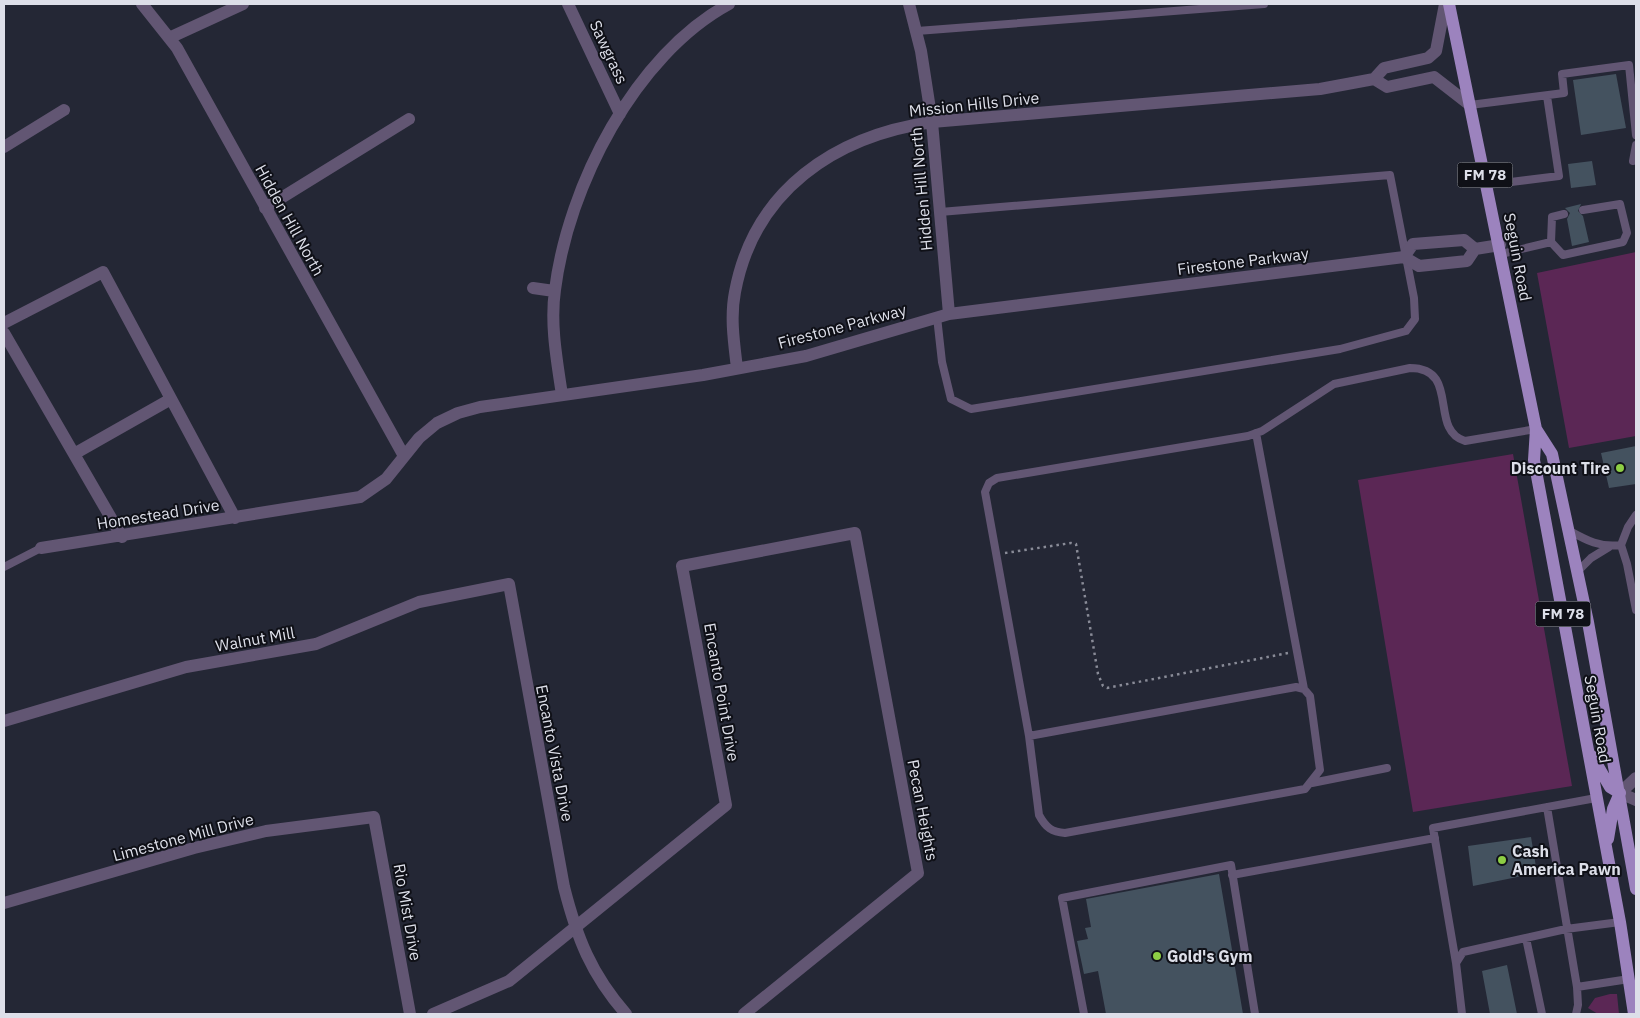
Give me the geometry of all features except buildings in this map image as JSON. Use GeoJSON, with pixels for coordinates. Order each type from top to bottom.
{"type":"FeatureCollection","features":[{"type":"Feature","properties":{"kind":"main road","name":"Seguin Road"},"geometry":{"type":"LineString","coordinates":[[1447,4],[1501,249],[1536,429],[1534,460],[1620,922],[1634,1014]]}},
{"type":"Feature","properties":{"kind":"main road","name":"Seguin Road"},"geometry":{"type":"LineString","coordinates":[[1536,429],[1552,454],[1578,572],[1620,793],[1636,889]]}},
{"type":"Feature","properties":{"kind":"main road"},"geometry":{"type":"LineString","coordinates":[[1587,745],[1610,787],[1620,793],[1613,809],[1609,826],[1607,854]]}},
{"type":"Feature","properties":{"kind":"street","name":"Hidden Hill North"},"geometry":{"type":"LineString","coordinates":[[142,4],[170,38],[404,456]]}},
{"type":"Feature","properties":{"kind":"street"},"geometry":{"type":"LineString","coordinates":[[170,38],[243,4]]}},
{"type":"Feature","properties":{"kind":"street","name":"Sawgrass"},"geometry":{"type":"LineString","coordinates":[[568,4],[620,114]]}},
{"type":"Feature","properties":{"kind":"street"},"geometry":{"type":"LineString","coordinates":[[562,395],[555,338],[554,291],[564,244],[588,172],[620,114],[653,68],[684,36],[729,4]]}},
{"type":"Feature","properties":{"kind":"street","name":"Hidden Hill North"},"geometry":{"type":"LineString","coordinates":[[909,4],[917,31],[932,122],[940,212],[943,316]]}},
{"type":"Feature","properties":{"kind":"street","name":"Mission Hills Drive"},"geometry":{"type":"LineString","coordinates":[[737,368],[733,311],[737,284],[754,237],[777,202],[806,172],[841,148],[880,133],[932,122],[1320,90],[1374,79],[1384,68],[1428,58],[1436,51],[1447,4]]}},
{"type":"Feature","properties":{"kind":"street","name":"Mission Hills Drive"},"geometry":{"type":"LineString","coordinates":[[1374,79],[1387,87],[1434,77],[1470,105]]}},
{"type":"Feature","properties":{"kind":"street"},"geometry":{"type":"LineString","coordinates":[[4,147],[64,110]]}},
{"type":"Feature","properties":{"kind":"street"},"geometry":{"type":"LineString","coordinates":[[265,208],[409,119]]}},
{"type":"Feature","properties":{"kind":"street","name":"Firestone Parkway"},"geometry":{"type":"LineString","coordinates":[[1404,257],[1413,244],[1464,240],[1475,249],[1501,249]]}},
{"type":"Feature","properties":{"kind":"street","name":"Firestone Parkway"},"geometry":{"type":"LineString","coordinates":[[322,504],[360,497],[386,479],[419,438],[437,423],[458,413],[480,407],[806,356],[943,316],[1404,257],[1419,266],[1467,260],[1475,249]]}},
{"type":"Feature","properties":{"kind":"street"},"geometry":{"type":"LineString","coordinates":[[4,323],[103,272],[235,518]]}},
{"type":"Feature","properties":{"kind":"street"},"geometry":{"type":"LineString","coordinates":[[533,288],[554,291]]}},
{"type":"Feature","properties":{"kind":"street"},"geometry":{"type":"LineString","coordinates":[[4,332],[122,537]]}},
{"type":"Feature","properties":{"kind":"street"},"geometry":{"type":"LineString","coordinates":[[74,454],[171,399]]}},
{"type":"Feature","properties":{"kind":"street","name":"Homestead Drive"},"geometry":{"type":"LineString","coordinates":[[41,548],[122,537],[322,504]]}},
{"type":"Feature","properties":{"kind":"street","name":"Encanto Point Drive"},"geometry":{"type":"LineString","coordinates":[[434,1014],[509,981],[726,805],[682,566],[855,533]]}},
{"type":"Feature","properties":{"kind":"street","name":"Pecan Heights"},"geometry":{"type":"LineString","coordinates":[[744,1014],[918,873],[855,533]]}},
{"type":"Feature","properties":{"kind":"street","name":"Encanto Vista Drive"},"geometry":{"type":"LineString","coordinates":[[509,584],[562,877],[574,927]]}},
{"type":"Feature","properties":{"kind":"street","name":"Walnut Mill"},"geometry":{"type":"LineString","coordinates":[[4,721],[186,667],[316,644],[418,602],[509,584]]}},
{"type":"Feature","properties":{"kind":"street"},"geometry":{"type":"LineString","coordinates":[[1636,778],[1620,793],[1636,800]]}},
{"type":"Feature","properties":{"kind":"street","name":"Limestone Mill Drive"},"geometry":{"type":"LineString","coordinates":[[4,903],[111,874],[194,848],[266,831],[374,817]]}},
{"type":"Feature","properties":{"kind":"street","name":"Rio Mist Drive"},"geometry":{"type":"LineString","coordinates":[[374,817],[410,1014]]}},
{"type":"Feature","properties":{"kind":"street"},"geometry":{"type":"LineString","coordinates":[[574,927],[598,977],[626,1014]]}},
{"type":"Feature","properties":{"kind":"lane"},"geometry":{"type":"LineString","coordinates":[[917,31],[1264,4]]}},
{"type":"Feature","properties":{"kind":"lane"},"geometry":{"type":"LineString","coordinates":[[1470,105],[1564,93],[1562,74],[1629,65],[1636,135]]}},
{"type":"Feature","properties":{"kind":"lane"},"geometry":{"type":"LineString","coordinates":[[1487,185],[1559,176],[1547,96]]}},
{"type":"Feature","properties":{"kind":"lane"},"geometry":{"type":"LineString","coordinates":[[1633,161],[1636,145]]}},
{"type":"Feature","properties":{"kind":"lane"},"geometry":{"type":"LineString","coordinates":[[940,212],[1390,175],[1404,257],[1414,298],[1415,319],[1406,331],[1340,349],[971,409],[951,399],[942,362],[943,316]]}},
{"type":"Feature","properties":{"kind":"lane"},"geometry":{"type":"LineString","coordinates":[[1564,214],[1552,218],[1551,242],[1563,255],[1623,242],[1626,233],[1620,204],[1583,210]]}},
{"type":"Feature","properties":{"kind":"lane"},"geometry":{"type":"LineString","coordinates":[[1501,249],[1551,242]]}},
{"type":"Feature","properties":{"kind":"lane"},"geometry":{"type":"LineString","coordinates":[[1256,433],[1304,689],[1310,696],[1320,770],[1312,783],[1305,789],[1065,833],[1053,832],[1043,823],[1039,815],[1028,736],[985,492],[989,483],[997,478],[1256,433],[1334,384],[1415,368],[1432,374],[1439,382],[1449,430],[1457,439],[1465,441],[1536,429]]}},
{"type":"Feature","properties":{"kind":"lane"},"geometry":{"type":"LineString","coordinates":[[1636,515],[1628,527],[1621,545],[1627,564],[1636,610]]}},
{"type":"Feature","properties":{"kind":"lane"},"geometry":{"type":"LineString","coordinates":[[1568,530],[1590,542],[1609,547]]}},
{"type":"Feature","properties":{"kind":"lane"},"geometry":{"type":"LineString","coordinates":[[1578,572],[1591,558],[1609,547],[1621,545]]}},
{"type":"Feature","properties":{"kind":"lane","name":"Homestead Drive"},"geometry":{"type":"LineString","coordinates":[[4,567],[41,548]]}},
{"type":"Feature","properties":{"kind":"lane"},"geometry":{"type":"LineString","coordinates":[[1627,564],[1636,563]]}},
{"type":"Feature","properties":{"kind":"lane"},"geometry":{"type":"LineString","coordinates":[[1028,736],[1296,687],[1304,689]]}},
{"type":"Feature","properties":{"kind":"lane"},"geometry":{"type":"LineString","coordinates":[[1312,783],[1387,768]]}},
{"type":"Feature","properties":{"kind":"lane"},"geometry":{"type":"LineString","coordinates":[[1462,1014],[1456,963],[1434,828],[1596,798]]}},
{"type":"Feature","properties":{"kind":"lane"},"geometry":{"type":"LineString","coordinates":[[1547,807],[1577,987],[1578,1005],[1576,1014]]}},
{"type":"Feature","properties":{"kind":"lane"},"geometry":{"type":"LineString","coordinates":[[1232,875],[1435,838]]}},
{"type":"Feature","properties":{"kind":"lane"},"geometry":{"type":"LineString","coordinates":[[1084,1014],[1062,898],[1231,865],[1255,1014]]}},
{"type":"Feature","properties":{"kind":"lane"},"geometry":{"type":"LineString","coordinates":[[1456,963],[1463,952],[1566,929],[1620,922]]}},
{"type":"Feature","properties":{"kind":"lane"},"geometry":{"type":"LineString","coordinates":[[1526,938],[1542,1014]]}},
{"type":"Feature","properties":{"kind":"lane"},"geometry":{"type":"LineString","coordinates":[[1577,987],[1629,979]]}},
{"type":"Feature","properties":{"kind":"path"},"geometry":{"type":"LineString","coordinates":[[996,554],[1071,543],[1076,544],[1098,674],[1102,686],[1107,688],[1297,652]]}},
{"type":"Feature","properties":{"kind":"shaded area"},"geometry":{"type":"Polygon","coordinates":[[[1636,252],[1636,436],[1569,448],[1537,273],[1636,252]]]}},
{"type":"Feature","properties":{"kind":"shaded area"},"geometry":{"type":"Polygon","coordinates":[[[1513,454],[1572,786],[1413,812],[1358,480],[1513,454]]]}},
{"type":"Feature","properties":{"kind":"shaded area"},"geometry":{"type":"Polygon","coordinates":[[[1617,994],[1619,1014],[1598,1014],[1588,1008],[1595,998],[1617,994]]]}},
{"type":"Feature","properties":{"kind":"place","name":"Discount Tire"},"geometry":{"type":"Point","coordinates":[1620,468]}},
{"type":"Feature","properties":{"kind":"place","name":"Cash America Pawn"},"geometry":{"type":"Point","coordinates":[1502,860]}},
{"type":"Feature","properties":{"kind":"place","name":"Gold's Gym"},"geometry":{"type":"Point","coordinates":[1157,956]}}]}
